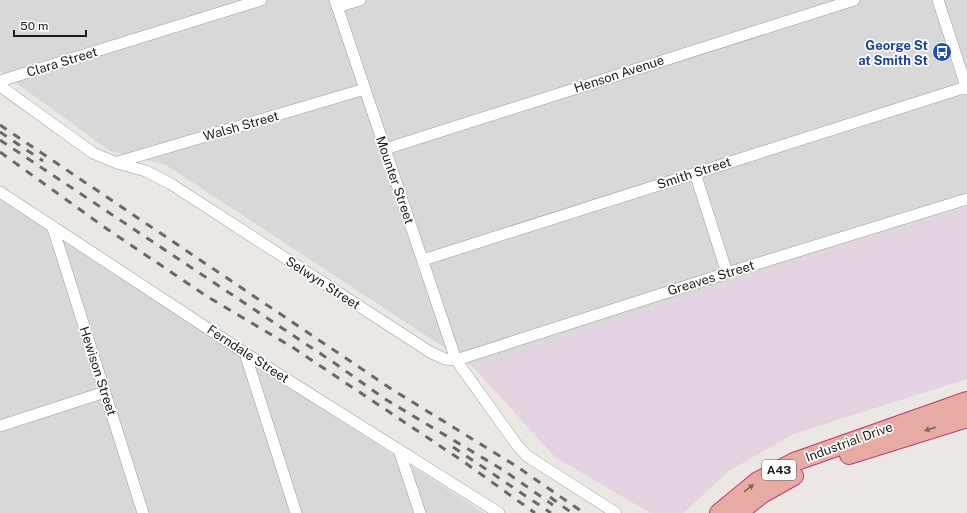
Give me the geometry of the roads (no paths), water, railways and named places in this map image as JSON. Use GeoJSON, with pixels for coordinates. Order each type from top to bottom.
{"type":"FeatureCollection","features":[{"type":"Feature","properties":{"kind":"highway","name":"Industrial Drive"},"geometry":{"type":"LineString","coordinates":[[719,513],[758,481],[794,462],[967,401]]}},
{"type":"Feature","properties":{"kind":"highway","name":"Industrial Drive"},"geometry":{"type":"LineString","coordinates":[[738,513],[762,494],[797,474],[855,453],[967,418]]}},
{"type":"Feature","properties":{"kind":"street","name":"Clara Street"},"geometry":{"type":"LineString","coordinates":[[0,81],[261,0]]}},
{"type":"Feature","properties":{"kind":"street"},"geometry":{"type":"LineString","coordinates":[[336,4],[360,0]]}},
{"type":"Feature","properties":{"kind":"street","name":"Henson Avenue"},"geometry":{"type":"LineString","coordinates":[[385,149],[854,0]]}},
{"type":"Feature","properties":{"kind":"street"},"geometry":{"type":"LineString","coordinates":[[942,1],[967,88]]}},
{"type":"Feature","properties":{"kind":"street","name":"Mounter Street"},"geometry":{"type":"LineString","coordinates":[[336,4],[456,360]]}},
{"type":"Feature","properties":{"kind":"street","name":"Selwyn Street"},"geometry":{"type":"LineString","coordinates":[[0,86],[94,152],[117,163],[146,171],[171,184],[430,352],[445,358],[456,360]]}},
{"type":"Feature","properties":{"kind":"street","name":"Smith Street"},"geometry":{"type":"LineString","coordinates":[[423,260],[967,88]]}},
{"type":"Feature","properties":{"kind":"street","name":"Walsh Street"},"geometry":{"type":"LineString","coordinates":[[117,163],[365,89]]}},
{"type":"Feature","properties":{"kind":"street"},"geometry":{"type":"LineString","coordinates":[[695,173],[728,273]]}},
{"type":"Feature","properties":{"kind":"street","name":"Ferndale Street"},"geometry":{"type":"LineString","coordinates":[[0,192],[245,353],[499,513]]}},
{"type":"Feature","properties":{"kind":"street","name":"Greaves Street"},"geometry":{"type":"LineString","coordinates":[[456,360],[728,273],[967,199]]}},
{"type":"Feature","properties":{"kind":"street","name":"Hewison Street"},"geometry":{"type":"LineString","coordinates":[[53,228],[143,513]]}},
{"type":"Feature","properties":{"kind":"street"},"geometry":{"type":"LineString","coordinates":[[245,353],[296,513]]}},
{"type":"Feature","properties":{"kind":"street"},"geometry":{"type":"LineString","coordinates":[[456,360],[517,445],[527,456],[616,513]]}},
{"type":"Feature","properties":{"kind":"street"},"geometry":{"type":"LineString","coordinates":[[0,426],[105,392]]}},
{"type":"Feature","properties":{"kind":"street"},"geometry":{"type":"LineString","coordinates":[[399,450],[420,513]]}},
{"type":"Feature","properties":{"kind":"railway"},"geometry":{"type":"LineString","coordinates":[[0,125],[393,390],[516,466],[584,513]]}},
{"type":"Feature","properties":{"kind":"railway"},"geometry":{"type":"LineString","coordinates":[[0,132],[43,161]]}},
{"type":"Feature","properties":{"kind":"railway"},"geometry":{"type":"LineString","coordinates":[[0,140],[333,362],[385,399],[503,470],[553,505]]}},
{"type":"Feature","properties":{"kind":"railway"},"geometry":{"type":"LineString","coordinates":[[0,152],[107,229],[208,297],[292,347],[464,462],[535,513]]}},
{"type":"Feature","properties":{"kind":"railway"},"geometry":{"type":"LineString","coordinates":[[453,447],[551,513]]}},
{"type":"Feature","properties":{"kind":"railway"},"geometry":{"type":"LineString","coordinates":[[550,497],[572,513]]}},
{"type":"Feature","properties":{"kind":"place","name":"George St at Smith St"},"geometry":{"type":"Point","coordinates":[942,52]}}]}
